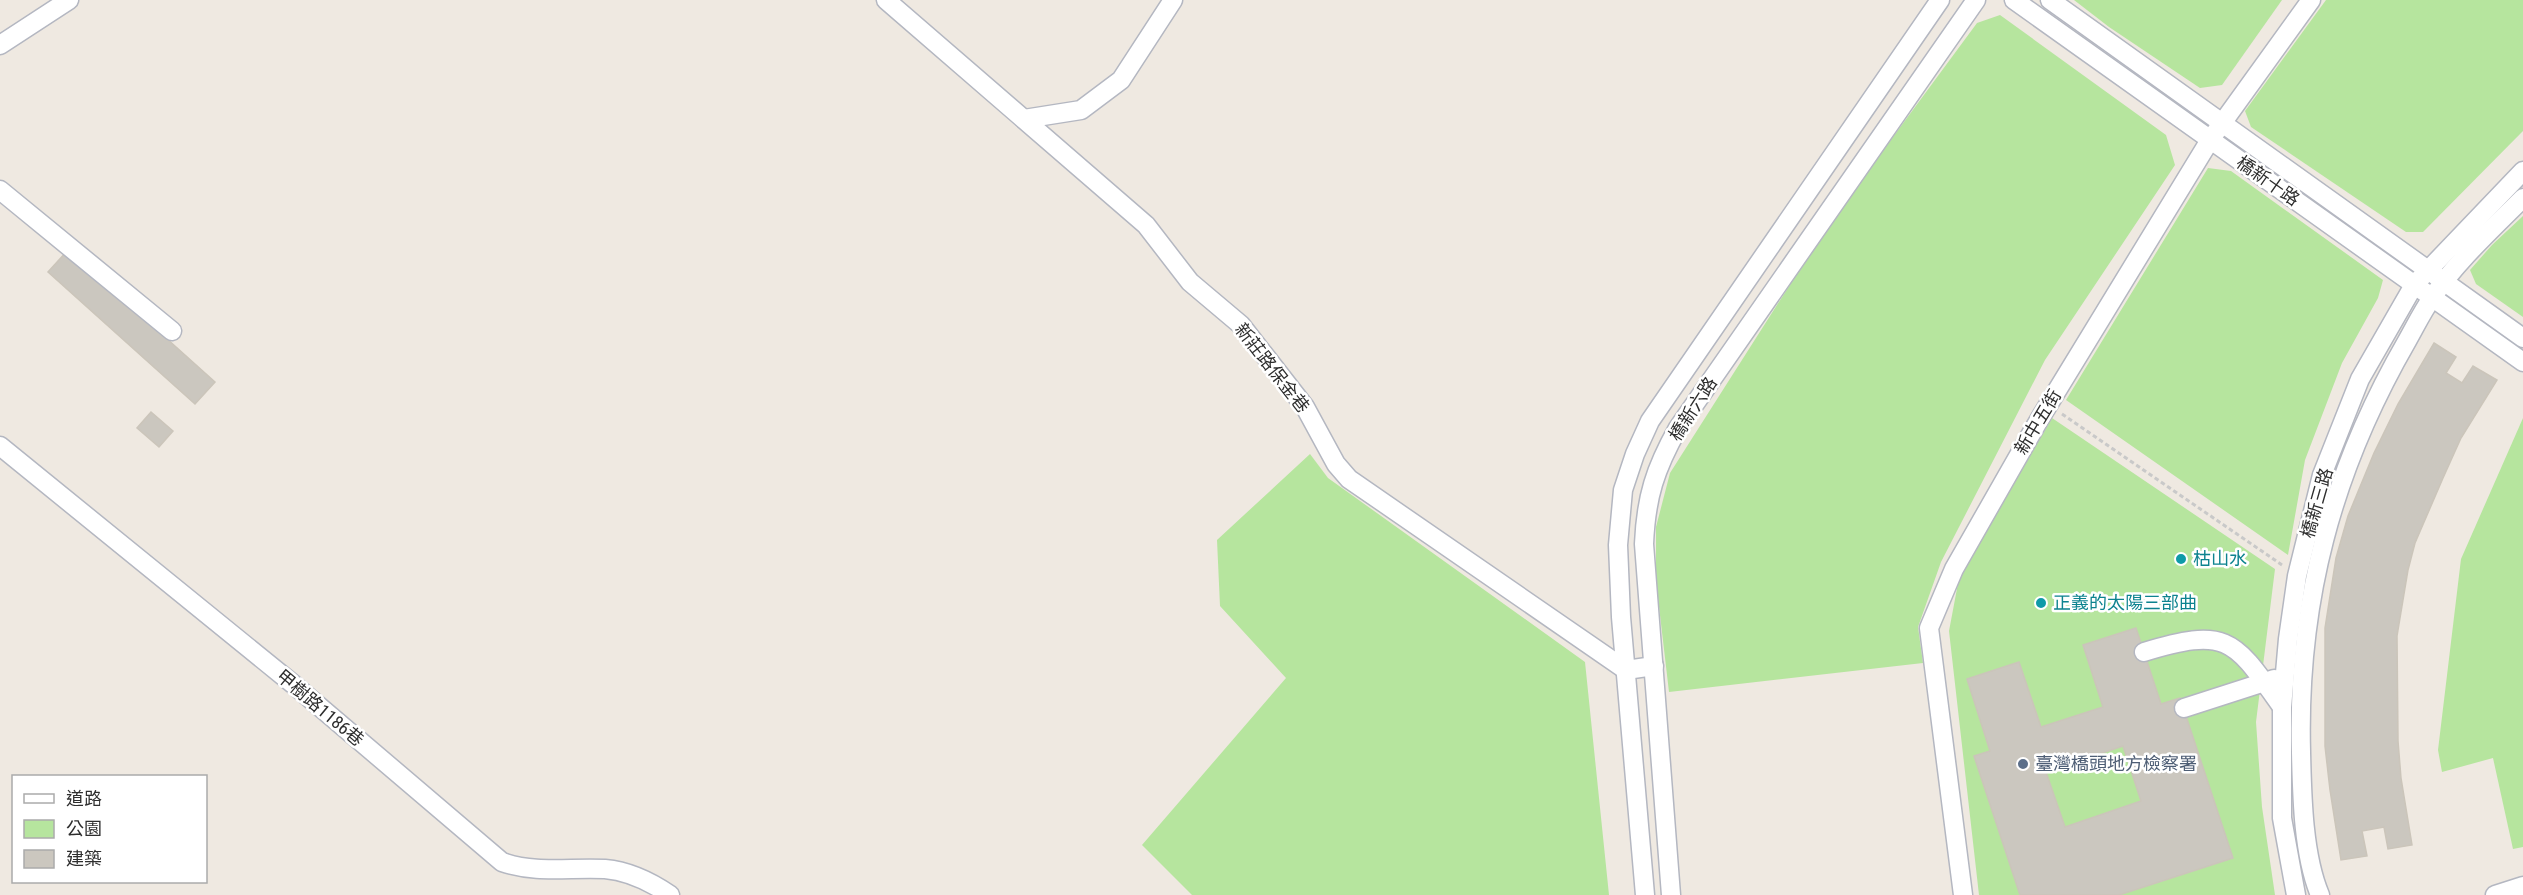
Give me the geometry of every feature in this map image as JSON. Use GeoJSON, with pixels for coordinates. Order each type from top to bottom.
{"type":"FeatureCollection","features":[{"type":"Feature","properties":{"kind":"street"},"geometry":{"type":"LineString","coordinates":[[0,45],[69,0]]}},
{"type":"Feature","properties":{"kind":"street","name":"新莊路保金巷"},"geometry":{"type":"LineString","coordinates":[[886,0],[1146,225],[1190,282],[1242,325],[1305,407],[1336,464],[1349,479],[1626,670]]}},
{"type":"Feature","properties":{"kind":"street"},"geometry":{"type":"LineString","coordinates":[[1024,119],[1081,110],[1121,80],[1173,0]]}},
{"type":"Feature","properties":{"kind":"street","name":"橋新六路"},"geometry":{"type":"LineString","coordinates":[[1645,895],[1618,545],[1623,490],[1635,454],[1650,421],[1940,0]]}},
{"type":"Feature","properties":{"kind":"street","name":"橋新六路"},"geometry":{"type":"LineString","coordinates":[[1671,895],[1644,544],[1646,518],[1660,460],[1678,428],[1976,0]]}},
{"type":"Feature","properties":{"kind":"street","name":"橋新十路"},"geometry":{"type":"LineString","coordinates":[[2014,0],[2523,362]]}},
{"type":"Feature","properties":{"kind":"street","name":"橋新十路"},"geometry":{"type":"LineString","coordinates":[[2050,0],[2523,338]]}},
{"type":"Feature","properties":{"kind":"street","name":"新中五街"},"geometry":{"type":"LineString","coordinates":[[1963,895],[1929,628],[1954,569],[2048,405],[2221,123],[2311,0]]}},
{"type":"Feature","properties":{"kind":"street","name":"橋新三路"},"geometry":{"type":"LineString","coordinates":[[2296,895],[2283,818],[2282,701],[2273,679],[2322,475],[2360,379],[2414,285],[2523,171]]}},
{"type":"Feature","properties":{"kind":"street"},"geometry":{"type":"LineString","coordinates":[[0,190],[172,331]]}},
{"type":"Feature","properties":{"kind":"street","name":"橋新三路"},"geometry":{"type":"LineString","coordinates":[[2320,895],[2302,810],[2300,723],[2305,642],[2314,578],[2340,481],[2380,387],[2432,297],[2523,198]]}},
{"type":"Feature","properties":{"kind":"street","name":"甲樹路1186巷"},"geometry":{"type":"LineString","coordinates":[[0,446],[292,684],[502,862],[520,868],[617,871],[649,883],[670,895]]}},
{"type":"Feature","properties":{"kind":"street"},"geometry":{"type":"LineString","coordinates":[[2144,650],[2193,633],[2223,635],[2247,649],[2273,679],[2184,708]]}},
{"type":"Feature","properties":{"kind":"street"},"geometry":{"type":"LineString","coordinates":[[1626,670],[1654,666]]}},
{"type":"Feature","properties":{"kind":"street"},"geometry":{"type":"LineString","coordinates":[[2495,895],[2523,886]]}},
{"type":"Feature","properties":{"kind":"path"},"geometry":{"type":"LineString","coordinates":[[2048,405],[2297,576]]}},
{"type":"Feature","properties":{"kind":"green space"},"geometry":{"type":"Polygon","coordinates":[[[2074,0],[2282,0],[2222,85],[2200,88],[2109,27],[2074,0]]]}},
{"type":"Feature","properties":{"kind":"green space"},"geometry":{"type":"Polygon","coordinates":[[[2326,0],[2523,0],[2523,131],[2423,232],[2406,232],[2251,127],[2245,111],[2326,0]]]}},
{"type":"Feature","properties":{"kind":"green space"},"geometry":{"type":"Polygon","coordinates":[[[2000,15],[2166,135],[2175,165],[2045,360],[1941,562],[1918,627],[1923,663],[1669,692],[1656,581],[1656,527],[1670,473],[1828,225],[1977,23],[2000,15]]]}},
{"type":"Feature","properties":{"kind":"green space"},"geometry":{"type":"Polygon","coordinates":[[[2208,168],[2231,171],[2383,280],[2378,298],[2342,363],[2305,460],[2288,555],[2066,400],[2208,168]]]}},
{"type":"Feature","properties":{"kind":"green space"},"geometry":{"type":"Polygon","coordinates":[[[2523,216],[2523,317],[2476,284],[2470,270],[2492,245],[2523,216]]]}},
{"type":"Feature","properties":{"kind":"green space"},"geometry":{"type":"Polygon","coordinates":[[[2052,418],[2275,569],[2256,722],[2262,807],[2275,895],[1979,895],[1949,631],[1959,578],[2052,418]]]}},
{"type":"Feature","properties":{"kind":"green space"},"geometry":{"type":"Polygon","coordinates":[[[2523,418],[2523,847],[2513,849],[2493,758],[2442,772],[2438,750],[2461,559],[2523,418]]]}},
{"type":"Feature","properties":{"kind":"green space"},"geometry":{"type":"Polygon","coordinates":[[[1310,454],[1328,478],[1585,662],[1609,895],[1192,895],[1142,845],[1286,678],[1220,606],[1217,540],[1310,454]]]}},
{"type":"Feature","properties":{"kind":"building"},"geometry":{"type":"Polygon","coordinates":[[[68,250],[215,382],[195,404],[48,272],[68,250]]]}},
{"type":"Feature","properties":{"kind":"building"},"geometry":{"type":"Polygon","coordinates":[[[2434,343],[2456,357],[2446,373],[2462,383],[2473,366],[2497,380],[2461,438],[2415,543],[2408,570],[2397,636],[2398,741],[2401,778],[2412,845],[2388,849],[2384,827],[2362,831],[2367,856],[2341,860],[2325,746],[2325,628],[2336,558],[2348,516],[2374,453],[2398,404],[2434,343]]]}},
{"type":"Feature","properties":{"kind":"building"},"geometry":{"type":"Polygon","coordinates":[[[151,412],[173,431],[159,447],[137,428],[151,412]]]}},
{"type":"Feature","properties":{"kind":"building","name":"臺灣橋頭地方檢察署"},"geometry":{"type":"Polygon","coordinates":[[[2136,628],[2161,704],[2180,698],[2233,858],[2119,895],[2020,895],[1974,756],[1990,751],[1967,679],[2019,662],[2041,727],[2103,707],[2083,645],[2136,628]],[[2123,746],[2046,772],[2065,827],[2141,801],[2123,746]]]}},
{"type":"Feature","properties":{"kind":"place","name":"枯山水"},"geometry":{"type":"Point","coordinates":[2181,559]}},
{"type":"Feature","properties":{"kind":"place","name":"正義的太陽三部曲"},"geometry":{"type":"Point","coordinates":[2041,603]}},
{"type":"Feature","properties":{"kind":"place","name":"臺灣橋頭地方檢察署"},"geometry":{"type":"Point","coordinates":[2023,764]}}]}
